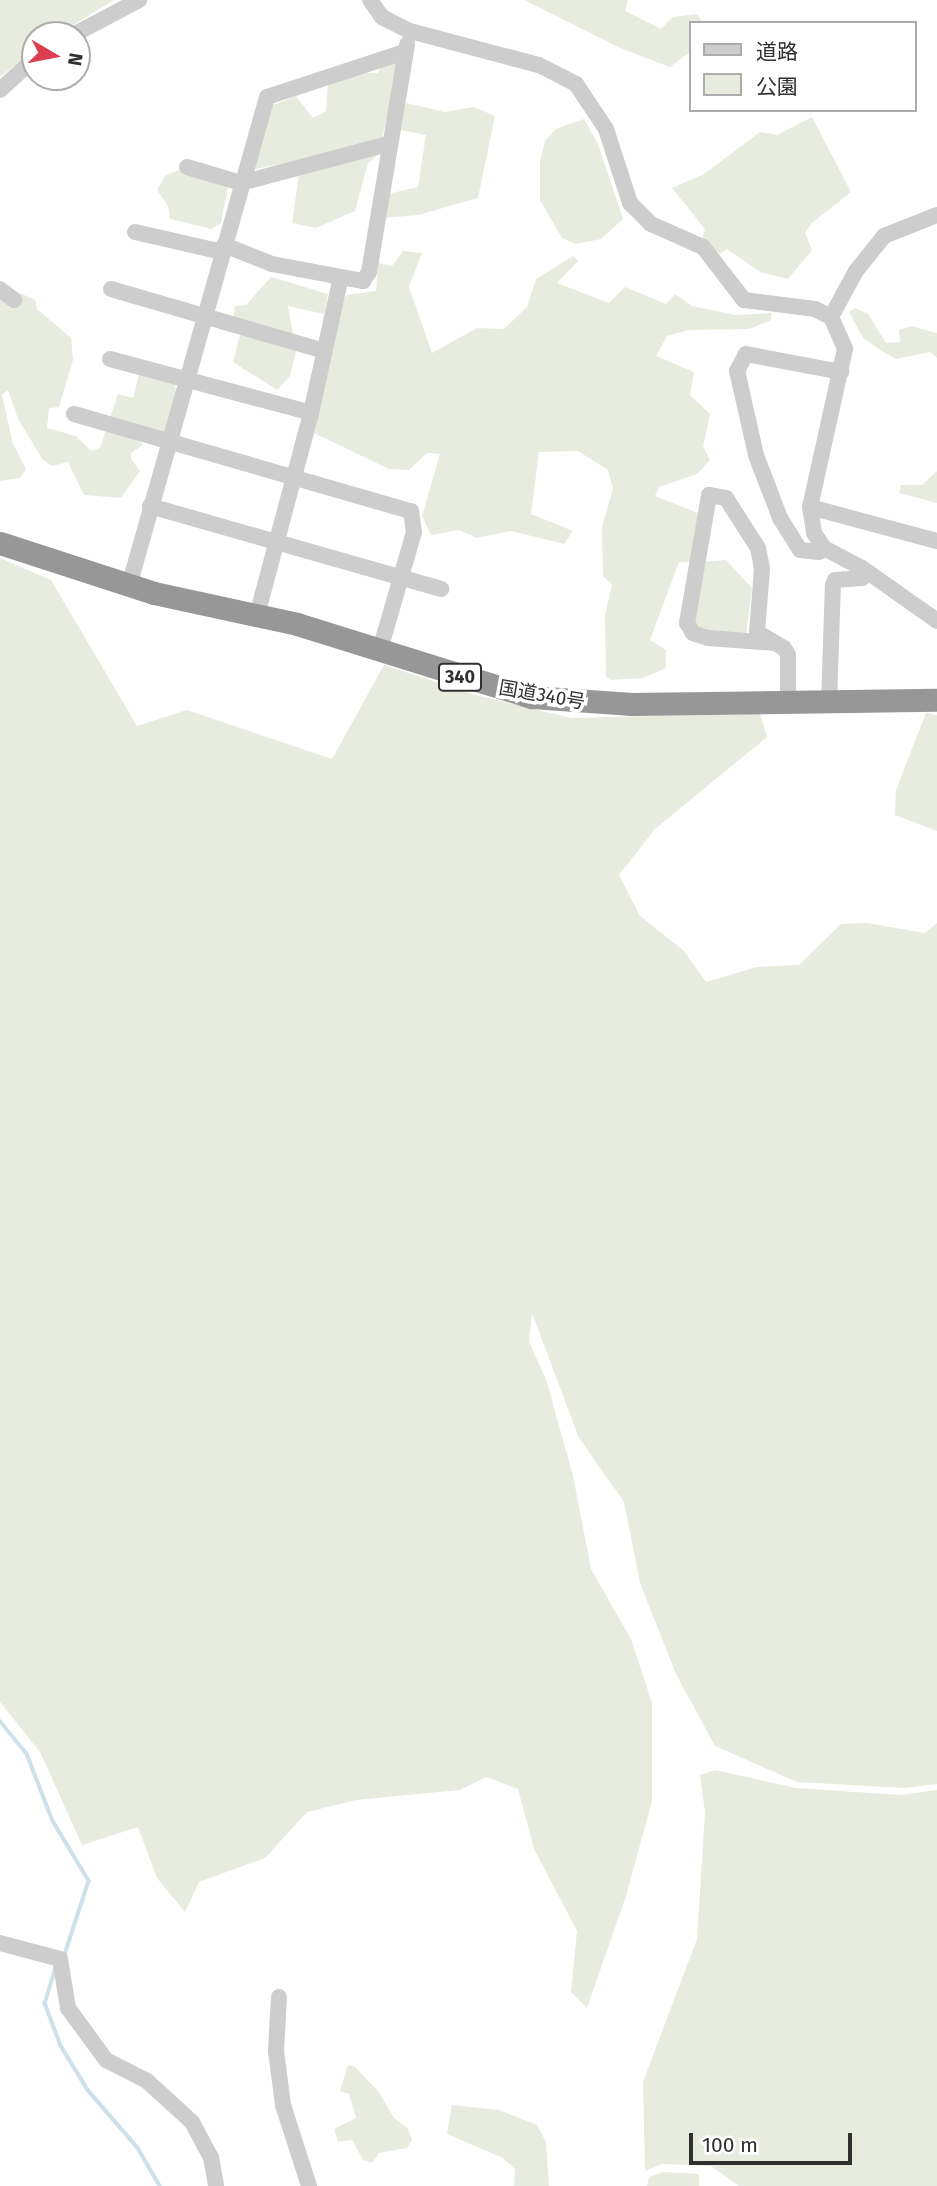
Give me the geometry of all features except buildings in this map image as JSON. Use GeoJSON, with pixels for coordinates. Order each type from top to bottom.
{"type":"FeatureCollection","features":[{"type":"Feature","properties":{"kind":"highway","name":"国道340号"},"geometry":{"type":"LineString","coordinates":[[0,543],[129,586],[257,615],[380,650],[501,689],[551,700],[598,704],[937,700]]}},
{"type":"Feature","properties":{"kind":"street"},"geometry":{"type":"LineString","coordinates":[[91,25],[139,0]]}},
{"type":"Feature","properties":{"kind":"street"},"geometry":{"type":"LineString","coordinates":[[370,0],[383,17],[410,32],[539,65],[576,84],[606,129],[622,187],[651,224],[703,247],[744,300],[815,309],[831,317],[844,338],[841,372],[810,507],[814,533],[824,548],[870,573],[937,621]]}},
{"type":"Feature","properties":{"kind":"street"},"geometry":{"type":"LineString","coordinates":[[135,232],[223,249],[272,264],[363,281],[369,272],[388,145],[410,32]]}},
{"type":"Feature","properties":{"kind":"street"},"geometry":{"type":"LineString","coordinates":[[129,586],[267,97],[405,52]]}},
{"type":"Feature","properties":{"kind":"street"},"geometry":{"type":"LineString","coordinates":[[0,90],[21,71]]}},
{"type":"Feature","properties":{"kind":"street"},"geometry":{"type":"LineString","coordinates":[[187,167],[241,183],[388,145]]}},
{"type":"Feature","properties":{"kind":"street"},"geometry":{"type":"LineString","coordinates":[[831,317],[856,271],[884,236],[937,215]]}},
{"type":"Feature","properties":{"kind":"street"},"geometry":{"type":"LineString","coordinates":[[257,615],[274,542],[311,413],[341,277]]}},
{"type":"Feature","properties":{"kind":"street"},"geometry":{"type":"LineString","coordinates":[[0,289],[14,300]]}},
{"type":"Feature","properties":{"kind":"street"},"geometry":{"type":"LineString","coordinates":[[111,289],[324,351]]}},
{"type":"Feature","properties":{"kind":"street"},"geometry":{"type":"LineString","coordinates":[[824,548],[819,552],[800,551],[780,518],[756,455],[737,371],[746,354],[841,372]]}},
{"type":"Feature","properties":{"kind":"street"},"geometry":{"type":"LineString","coordinates":[[110,359],[311,413]]}},
{"type":"Feature","properties":{"kind":"street"},"geometry":{"type":"LineString","coordinates":[[74,414],[411,511],[416,523],[380,650]]}},
{"type":"Feature","properties":{"kind":"street"},"geometry":{"type":"LineString","coordinates":[[775,643],[708,638],[693,633],[687,623],[709,495],[726,498],[758,548],[762,569],[757,632],[775,643],[788,655],[788,703]]}},
{"type":"Feature","properties":{"kind":"street"},"geometry":{"type":"LineString","coordinates":[[150,506],[441,589]]}},
{"type":"Feature","properties":{"kind":"street"},"geometry":{"type":"LineString","coordinates":[[810,507],[937,541]]}},
{"type":"Feature","properties":{"kind":"street"},"geometry":{"type":"LineString","coordinates":[[829,703],[833,585],[835,580],[862,578],[870,573]]}},
{"type":"Feature","properties":{"kind":"street"},"geometry":{"type":"LineString","coordinates":[[0,1943],[60,1958],[68,2008],[106,2060],[147,2081],[192,2122],[211,2157],[216,2186]]}},
{"type":"Feature","properties":{"kind":"street"},"geometry":{"type":"LineString","coordinates":[[279,1997],[276,2052],[283,2105],[309,2186]]}},
{"type":"Feature","properties":{"kind":"green space"},"geometry":{"type":"Polygon","coordinates":[[[0,0],[114,0],[80,21],[21,21],[21,60],[0,77],[0,0]]]}},
{"type":"Feature","properties":{"kind":"green space"},"geometry":{"type":"Polygon","coordinates":[[[524,0],[628,0],[625,11],[661,29],[673,17],[697,14],[702,21],[688,21],[688,54],[670,67],[620,48],[524,0]]]}},
{"type":"Feature","properties":{"kind":"green space"},"geometry":{"type":"Polygon","coordinates":[[[396,60],[399,65],[378,155],[368,163],[355,211],[316,228],[292,223],[301,160],[255,169],[271,106],[296,96],[313,118],[326,111],[328,83],[361,73],[378,73],[381,64],[396,60]]]}},
{"type":"Feature","properties":{"kind":"green space"},"geometry":{"type":"Polygon","coordinates":[[[406,103],[445,112],[474,107],[495,116],[478,198],[418,215],[383,218],[388,194],[418,187],[426,135],[396,129],[406,103]]]}},
{"type":"Feature","properties":{"kind":"green space"},"geometry":{"type":"Polygon","coordinates":[[[812,117],[851,192],[812,223],[805,233],[812,250],[788,279],[760,272],[727,249],[720,254],[702,239],[705,229],[672,188],[704,174],[760,132],[777,135],[812,117]]]}},
{"type":"Feature","properties":{"kind":"green space"},"geometry":{"type":"Polygon","coordinates":[[[584,119],[598,144],[623,219],[601,239],[576,244],[562,238],[540,200],[540,162],[545,141],[556,129],[584,119]]]}},
{"type":"Feature","properties":{"kind":"green space"},"geometry":{"type":"Polygon","coordinates":[[[178,170],[228,187],[221,223],[211,229],[170,219],[168,206],[157,190],[165,176],[178,170]]]}},
{"type":"Feature","properties":{"kind":"green space"},"geometry":{"type":"Polygon","coordinates":[[[403,251],[422,253],[409,287],[432,353],[477,328],[504,329],[527,307],[536,279],[573,256],[578,261],[557,283],[609,303],[625,287],[666,304],[675,294],[692,306],[735,315],[772,313],[770,321],[749,329],[689,330],[667,336],[656,356],[694,372],[690,395],[710,414],[703,446],[710,460],[697,474],[659,487],[655,496],[698,513],[692,562],[679,562],[650,640],[666,650],[666,668],[643,678],[611,680],[606,676],[605,615],[612,585],[603,576],[602,527],[613,489],[608,470],[578,451],[539,452],[531,514],[573,531],[564,544],[511,531],[477,538],[459,530],[431,535],[422,516],[440,454],[427,453],[409,470],[389,469],[314,433],[342,301],[347,295],[376,291],[378,263],[392,266],[403,251]]]}},
{"type":"Feature","properties":{"kind":"green space"},"geometry":{"type":"Polygon","coordinates":[[[271,277],[328,294],[324,314],[288,306],[296,350],[290,376],[277,390],[233,362],[243,322],[233,319],[235,306],[246,305],[271,277]]]}},
{"type":"Feature","properties":{"kind":"green space"},"geometry":{"type":"Polygon","coordinates":[[[9,288],[35,300],[37,309],[71,338],[73,360],[59,407],[49,408],[47,428],[76,436],[91,451],[100,448],[118,394],[133,398],[139,375],[175,384],[176,394],[164,434],[136,437],[143,445],[131,453],[131,459],[140,471],[121,498],[84,495],[68,462],[52,466],[43,460],[18,419],[8,390],[2,395],[13,444],[26,469],[20,478],[0,481],[0,294],[9,288]]]}},
{"type":"Feature","properties":{"kind":"green space"},"geometry":{"type":"Polygon","coordinates":[[[855,308],[868,314],[886,343],[900,342],[899,330],[911,326],[937,333],[937,358],[930,352],[896,359],[882,351],[863,338],[849,312],[855,308]]]}},
{"type":"Feature","properties":{"kind":"green space"},"geometry":{"type":"Polygon","coordinates":[[[937,471],[937,503],[899,493],[901,485],[922,485],[937,471]]]}},
{"type":"Feature","properties":{"kind":"green space"},"geometry":{"type":"Polygon","coordinates":[[[0,558],[51,580],[137,726],[187,710],[332,759],[384,665],[476,695],[571,718],[760,713],[767,737],[655,829],[619,875],[640,916],[683,950],[706,982],[757,967],[799,965],[841,924],[867,923],[925,933],[937,923],[937,1784],[905,1788],[797,1782],[715,1746],[676,1674],[640,1583],[624,1502],[579,1438],[532,1313],[529,1342],[546,1379],[573,1476],[591,1569],[631,1639],[652,1703],[652,1801],[626,1896],[587,2008],[571,1992],[577,1931],[534,1849],[518,1789],[486,1777],[460,1790],[356,1800],[307,1812],[265,1858],[199,1882],[185,1912],[157,1878],[138,1827],[82,1845],[40,1752],[0,1702],[0,558]]]}},
{"type":"Feature","properties":{"kind":"green space"},"geometry":{"type":"Polygon","coordinates":[[[726,560],[752,588],[746,635],[707,633],[695,628],[692,618],[702,562],[726,560]]]}},
{"type":"Feature","properties":{"kind":"green space"},"geometry":{"type":"Polygon","coordinates":[[[926,713],[937,715],[937,831],[895,815],[896,790],[926,713]]]}},
{"type":"Feature","properties":{"kind":"green space"},"geometry":{"type":"Polygon","coordinates":[[[715,1770],[796,1788],[901,1795],[937,1790],[937,2186],[739,2186],[711,2166],[662,2164],[645,2171],[643,2082],[697,1939],[705,1812],[700,1775],[715,1770]]]}},
{"type":"Feature","properties":{"kind":"green space"},"geometry":{"type":"Polygon","coordinates":[[[348,2065],[355,2067],[378,2091],[394,2118],[408,2129],[412,2140],[407,2148],[379,2153],[372,2163],[363,2160],[352,2140],[338,2142],[334,2129],[356,2118],[349,2094],[340,2091],[348,2065]]]}},
{"type":"Feature","properties":{"kind":"green space"},"geometry":{"type":"Polygon","coordinates":[[[452,2105],[499,2110],[537,2125],[546,2142],[549,2186],[514,2186],[515,2169],[503,2158],[447,2134],[452,2105]]]}},
{"type":"Feature","properties":{"kind":"green space"},"geometry":{"type":"Polygon","coordinates":[[[663,2172],[699,2174],[699,2186],[647,2186],[649,2177],[663,2172]]]}},
{"type":"Feature","properties":{"kind":"waterway"},"geometry":{"type":"LineString","coordinates":[[0,1721],[27,1754],[53,1821],[89,1881],[65,1955]]}},
{"type":"Feature","properties":{"kind":"waterway"},"geometry":{"type":"LineString","coordinates":[[56,1968],[45,2003],[61,2046],[88,2090],[138,2148],[160,2186]]}}]}
